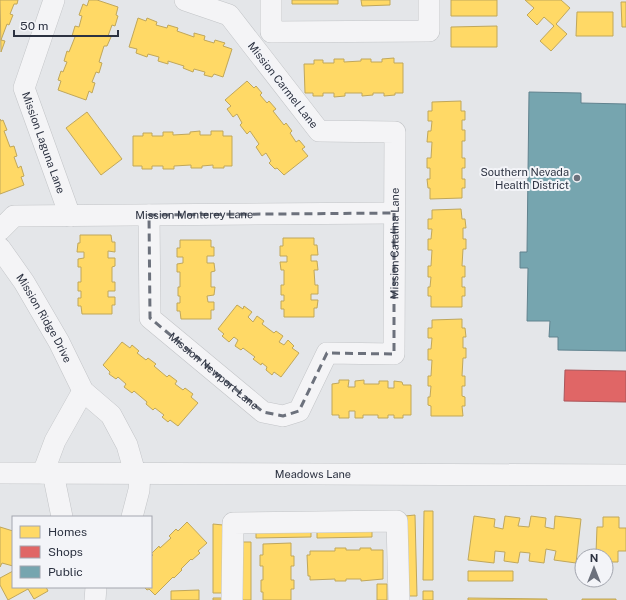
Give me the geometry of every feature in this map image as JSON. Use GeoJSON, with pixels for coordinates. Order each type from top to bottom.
{"type":"FeatureCollection","features":[{"type":"Feature","properties":{"kind":"street","name":"Mission Laguna Lane"},"geometry":{"type":"LineString","coordinates":[[54,0],[24,88],[70,216]]}},
{"type":"Feature","properties":{"kind":"street","name":"Mission Carmel Lane"},"geometry":{"type":"LineString","coordinates":[[184,0],[229,15],[320,131],[395,132]]}},
{"type":"Feature","properties":{"kind":"street"},"geometry":{"type":"LineString","coordinates":[[271,0],[271,32],[429,31],[429,0]]}},
{"type":"Feature","properties":{"kind":"street","name":"Mission Catalina Lane"},"geometry":{"type":"LineString","coordinates":[[394,354],[395,132]]}},
{"type":"Feature","properties":{"kind":"street","name":"Mission Monterey Lane"},"geometry":{"type":"LineString","coordinates":[[0,230],[14,216],[394,213]]}},
{"type":"Feature","properties":{"kind":"street","name":"Mission Newport Lane"},"geometry":{"type":"LineString","coordinates":[[149,215],[150,318],[263,412],[283,416],[299,411],[327,353],[394,354]]}},
{"type":"Feature","properties":{"kind":"street","name":"Mission Ridge Drive"},"geometry":{"type":"LineString","coordinates":[[0,248],[24,282],[59,342],[83,391],[111,415],[127,445],[137,473]]}},
{"type":"Feature","properties":{"kind":"street"},"geometry":{"type":"LineString","coordinates":[[62,516],[48,473],[55,441],[83,391]]}},
{"type":"Feature","properties":{"kind":"street","name":"Meadows Lane"},"geometry":{"type":"LineString","coordinates":[[0,473],[626,475]]}},
{"type":"Feature","properties":{"kind":"street"},"geometry":{"type":"LineString","coordinates":[[132,516],[139,490],[137,473]]}},
{"type":"Feature","properties":{"kind":"street"},"geometry":{"type":"LineString","coordinates":[[232,600],[233,523],[397,521],[399,600]]}},
{"type":"Feature","properties":{"kind":"street"},"geometry":{"type":"LineString","coordinates":[[96,588],[96,600]]}},
{"type":"Feature","properties":{"kind":"highlighted area"},"geometry":{"type":"Polygon","coordinates":[[[394,213],[394,354],[327,353],[299,411],[283,416],[263,412],[150,318],[149,215],[394,213]]]}},
{"type":"Feature","properties":{"kind":"building: Homes"},"geometry":{"type":"Polygon","coordinates":[[[0,0],[18,0],[17,4],[14,4],[10,14],[13,15],[9,25],[7,24],[1,40],[5,41],[1,52],[0,0]]]}},
{"type":"Feature","properties":{"kind":"building: Homes"},"geometry":{"type":"Polygon","coordinates":[[[89,0],[97,0],[118,7],[116,15],[118,16],[115,26],[112,25],[108,36],[111,37],[107,46],[104,46],[99,62],[102,63],[99,73],[96,72],[92,82],[95,83],[92,93],[89,91],[86,100],[58,90],[61,81],[58,80],[61,71],[63,72],[67,62],[64,61],[67,51],[69,52],[75,37],[72,36],[75,26],[79,27],[82,16],[79,15],[83,4],[87,6],[89,0]]]}},
{"type":"Feature","properties":{"kind":"building: Homes"},"geometry":{"type":"Polygon","coordinates":[[[292,0],[338,0],[338,4],[292,4],[292,0]]]}},
{"type":"Feature","properties":{"kind":"building: Homes"},"geometry":{"type":"Polygon","coordinates":[[[361,0],[390,0],[390,5],[362,6],[361,0]]]}},
{"type":"Feature","properties":{"kind":"building: Homes"},"geometry":{"type":"Polygon","coordinates":[[[451,0],[497,0],[497,16],[451,16],[451,0]]]}},
{"type":"Feature","properties":{"kind":"building: Homes"},"geometry":{"type":"Polygon","coordinates":[[[525,0],[561,0],[570,8],[556,24],[567,34],[551,51],[540,41],[554,26],[544,17],[537,25],[527,15],[534,8],[525,0]]]}},
{"type":"Feature","properties":{"kind":"building: Homes"},"geometry":{"type":"Polygon","coordinates":[[[621,2],[626,2],[626,27],[622,27],[621,2]]]}},
{"type":"Feature","properties":{"kind":"building: Homes"},"geometry":{"type":"Polygon","coordinates":[[[577,12],[613,12],[613,36],[576,36],[577,12]]]}},
{"type":"Feature","properties":{"kind":"building: Homes"},"geometry":{"type":"Polygon","coordinates":[[[138,18],[146,21],[147,18],[157,22],[156,25],[167,28],[168,25],[178,28],[177,31],[194,37],[194,33],[205,36],[204,40],[214,43],[215,40],[225,43],[223,46],[232,49],[223,77],[214,74],[212,77],[204,75],[205,72],[194,69],[193,72],[183,68],[184,66],[168,61],[168,64],[158,61],[159,57],[148,54],[147,57],[136,53],[137,49],[129,47],[138,18]]]}},
{"type":"Feature","properties":{"kind":"building: Homes"},"geometry":{"type":"Polygon","coordinates":[[[497,26],[497,47],[451,47],[451,27],[497,26]]]}},
{"type":"Feature","properties":{"kind":"building: Homes"},"geometry":{"type":"Polygon","coordinates":[[[394,58],[394,63],[403,63],[403,93],[395,93],[395,95],[384,96],[384,93],[373,93],[373,95],[362,96],[362,93],[345,93],[345,96],[334,97],[334,93],[323,93],[323,96],[313,96],[313,93],[305,93],[304,64],[314,64],[314,60],[323,60],[323,63],[334,63],[334,59],[344,59],[344,62],[371,59],[371,62],[382,62],[382,59],[394,58]]]}},
{"type":"Feature","properties":{"kind":"building: Homes"},"geometry":{"type":"Polygon","coordinates":[[[247,81],[254,88],[256,86],[262,93],[260,95],[267,103],[269,101],[276,109],[273,111],[284,125],[286,123],[292,131],[290,133],[296,142],[299,140],[305,147],[302,149],[308,156],[284,175],[269,163],[271,161],[266,153],[262,156],[256,147],[259,144],[250,131],[247,134],[240,125],[242,123],[237,114],[233,117],[227,109],[231,106],[225,100],[247,81]]]}},
{"type":"Feature","properties":{"kind":"building: Homes"},"geometry":{"type":"Polygon","coordinates":[[[461,101],[461,111],[465,111],[465,120],[462,120],[462,130],[465,130],[465,141],[462,141],[462,158],[465,158],[465,168],[462,168],[462,179],[465,179],[465,188],[462,188],[462,198],[430,199],[430,188],[428,188],[427,179],[430,179],[430,168],[427,168],[427,158],[431,158],[432,142],[427,142],[428,131],[431,131],[432,121],[428,121],[428,111],[432,111],[432,102],[461,101]]]}},
{"type":"Feature","properties":{"kind":"building: Homes"},"geometry":{"type":"Polygon","coordinates":[[[87,112],[122,159],[101,175],[66,128],[87,112]]]}},
{"type":"Feature","properties":{"kind":"building: Homes"},"geometry":{"type":"Polygon","coordinates":[[[0,119],[1,121],[3,120],[7,130],[4,131],[10,147],[14,146],[17,156],[14,157],[18,168],[21,166],[24,176],[21,177],[24,185],[0,194],[0,119]]]}},
{"type":"Feature","properties":{"kind":"building: Homes"},"geometry":{"type":"Polygon","coordinates":[[[200,131],[200,135],[211,135],[211,131],[223,131],[223,136],[232,136],[232,166],[213,168],[213,165],[202,166],[202,168],[191,168],[191,165],[174,166],[174,169],[163,169],[163,166],[152,166],[152,169],[142,169],[142,166],[133,166],[133,136],[143,136],[143,133],[152,133],[152,136],[163,136],[163,132],[173,132],[173,135],[190,134],[190,132],[200,131]]]}},
{"type":"Feature","properties":{"kind":"building: Homes"},"geometry":{"type":"Polygon","coordinates":[[[461,209],[462,219],[465,219],[466,228],[463,228],[463,239],[466,239],[466,249],[463,249],[462,266],[465,266],[465,277],[462,277],[462,287],[465,287],[465,296],[462,296],[462,307],[431,307],[431,296],[428,296],[428,287],[430,287],[431,277],[428,277],[428,266],[431,266],[432,250],[428,250],[428,239],[431,239],[432,229],[428,229],[428,219],[432,219],[432,210],[461,209]]]}},
{"type":"Feature","properties":{"kind":"building: Homes"},"geometry":{"type":"Polygon","coordinates":[[[80,235],[111,235],[112,242],[115,242],[115,252],[108,251],[108,258],[115,258],[115,266],[112,267],[112,282],[115,282],[115,291],[108,291],[108,297],[115,297],[115,305],[112,305],[112,314],[82,314],[81,306],[78,306],[78,298],[81,298],[81,291],[78,291],[78,282],[81,282],[81,267],[78,267],[78,259],[84,258],[84,252],[77,252],[78,243],[80,243],[80,235]]]}},
{"type":"Feature","properties":{"kind":"building: Homes"},"geometry":{"type":"Polygon","coordinates":[[[283,238],[314,238],[314,245],[317,245],[318,255],[311,255],[311,261],[317,261],[318,270],[314,270],[315,285],[318,285],[318,294],[311,294],[311,300],[318,300],[317,308],[314,308],[314,317],[284,317],[284,309],[281,309],[281,301],[284,301],[284,295],[281,295],[281,285],[284,285],[284,270],[281,270],[280,262],[287,262],[287,256],[280,256],[280,246],[283,246],[283,238]]]}},
{"type":"Feature","properties":{"kind":"building: Homes"},"geometry":{"type":"Polygon","coordinates":[[[180,240],[211,240],[211,247],[214,247],[214,256],[207,256],[207,263],[214,263],[215,271],[211,272],[211,287],[215,287],[214,295],[207,296],[208,302],[214,302],[214,310],[211,310],[211,319],[181,319],[180,311],[177,311],[177,303],[180,303],[178,287],[180,287],[180,272],[177,272],[177,264],[183,263],[183,257],[177,257],[177,248],[180,248],[180,240]]]}},
{"type":"Feature","properties":{"kind":"building: Homes"},"geometry":{"type":"Polygon","coordinates":[[[237,305],[243,309],[244,306],[252,312],[248,317],[253,322],[257,316],[264,321],[262,324],[274,333],[276,331],[283,336],[279,342],[284,345],[288,340],[294,346],[292,348],[299,353],[281,377],[274,372],[272,375],[266,370],[267,367],[262,363],[261,365],[253,359],[255,357],[243,348],[241,350],[235,346],[238,340],[234,337],[229,342],[222,336],[224,334],[218,329],[237,305]]]}},
{"type":"Feature","properties":{"kind":"building: Homes"},"geometry":{"type":"Polygon","coordinates":[[[462,319],[462,328],[465,328],[466,337],[463,337],[463,348],[466,348],[466,358],[463,358],[462,376],[465,376],[465,386],[462,386],[462,396],[465,397],[465,406],[462,406],[463,416],[431,416],[431,406],[428,405],[428,397],[430,397],[431,386],[428,386],[428,376],[431,376],[432,360],[428,360],[428,349],[431,349],[432,338],[428,338],[428,328],[432,328],[432,320],[462,319]]]}},
{"type":"Feature","properties":{"kind":"building: Homes"},"geometry":{"type":"Polygon","coordinates":[[[122,342],[130,348],[132,345],[139,351],[137,353],[146,360],[148,358],[156,364],[154,366],[167,377],[169,375],[177,381],[175,384],[183,390],[185,388],[193,394],[191,397],[198,403],[178,426],[170,420],[168,422],[162,417],[164,415],[155,408],[153,410],[146,404],[147,402],[134,391],[132,393],[124,387],[126,384],[118,377],[116,379],[109,374],[110,372],[103,365],[122,342]]]}},
{"type":"Feature","properties":{"kind":"building: Homes"},"geometry":{"type":"Polygon","coordinates":[[[339,380],[349,380],[348,387],[355,387],[355,381],[364,380],[364,384],[379,384],[379,381],[388,381],[388,388],[394,388],[394,381],[402,382],[403,385],[411,385],[411,415],[403,415],[403,418],[394,418],[394,415],[388,415],[388,418],[378,418],[378,415],[363,415],[363,418],[355,418],[355,411],[349,411],[349,418],[339,418],[339,415],[332,415],[332,384],[339,383],[339,380]]]}},
{"type":"Feature","properties":{"kind":"building: Homes"},"geometry":{"type":"Polygon","coordinates":[[[424,511],[433,511],[433,580],[423,580],[424,511]]]}},
{"type":"Feature","properties":{"kind":"building: Homes"},"geometry":{"type":"Polygon","coordinates":[[[415,515],[417,596],[407,596],[405,516],[415,515]]]}},
{"type":"Feature","properties":{"kind":"building: Homes"},"geometry":{"type":"Polygon","coordinates":[[[474,516],[495,519],[494,527],[503,529],[505,516],[520,518],[518,526],[529,527],[531,516],[546,518],[545,527],[554,529],[555,516],[581,519],[578,548],[574,548],[574,563],[554,560],[556,551],[546,549],[544,563],[529,561],[530,553],[520,552],[518,563],[504,561],[505,552],[495,551],[494,563],[468,560],[474,516]]]}},
{"type":"Feature","properties":{"kind":"building: Homes"},"geometry":{"type":"Polygon","coordinates":[[[603,517],[619,517],[619,528],[626,528],[626,551],[618,551],[618,562],[614,562],[614,548],[596,548],[597,527],[603,527],[603,517]]]}},
{"type":"Feature","properties":{"kind":"building: Homes"},"geometry":{"type":"Polygon","coordinates":[[[187,522],[207,543],[198,551],[200,553],[192,560],[191,559],[174,578],[173,577],[155,595],[149,589],[147,590],[145,588],[152,588],[152,553],[171,538],[169,536],[176,529],[178,531],[187,522]]]}},
{"type":"Feature","properties":{"kind":"building: Homes"},"geometry":{"type":"Polygon","coordinates":[[[213,524],[223,525],[223,593],[213,593],[213,524]]]}},
{"type":"Feature","properties":{"kind":"building: Homes"},"geometry":{"type":"Polygon","coordinates":[[[0,527],[12,531],[12,566],[2,563],[0,567],[0,527]]]}},
{"type":"Feature","properties":{"kind":"building: Homes"},"geometry":{"type":"Polygon","coordinates":[[[311,527],[311,537],[256,538],[256,528],[311,527]]]}},
{"type":"Feature","properties":{"kind":"building: Homes"},"geometry":{"type":"Polygon","coordinates":[[[372,527],[372,537],[317,538],[317,528],[372,527]]]}},
{"type":"Feature","properties":{"kind":"building: Homes"},"geometry":{"type":"Polygon","coordinates":[[[242,542],[251,542],[251,600],[241,600],[242,542]]]}},
{"type":"Feature","properties":{"kind":"building: Homes"},"geometry":{"type":"Polygon","coordinates":[[[291,543],[291,556],[294,556],[294,566],[291,566],[291,580],[294,580],[294,589],[291,589],[291,600],[263,600],[261,580],[263,580],[263,566],[260,566],[260,555],[263,555],[263,544],[291,543]]]}},
{"type":"Feature","properties":{"kind":"building: Homes"},"geometry":{"type":"Polygon","coordinates":[[[335,548],[346,548],[346,550],[371,548],[371,550],[383,550],[383,579],[361,581],[361,579],[346,579],[346,581],[335,581],[335,579],[310,580],[310,576],[308,576],[307,555],[310,555],[310,551],[335,551],[335,548]]]}},
{"type":"Feature","properties":{"kind":"building: Homes"},"geometry":{"type":"Polygon","coordinates":[[[468,571],[513,571],[513,581],[468,581],[468,571]]]}},
{"type":"Feature","properties":{"kind":"building: Homes"},"geometry":{"type":"Polygon","coordinates":[[[12,572],[12,588],[46,588],[48,591],[34,599],[28,589],[8,600],[0,585],[0,578],[12,572]]]}},
{"type":"Feature","properties":{"kind":"building: Homes"},"geometry":{"type":"Polygon","coordinates":[[[377,584],[387,584],[387,600],[377,600],[377,584]]]}},
{"type":"Feature","properties":{"kind":"building: Homes"},"geometry":{"type":"Polygon","coordinates":[[[199,590],[199,600],[171,600],[171,591],[199,590]]]}},
{"type":"Feature","properties":{"kind":"building: Homes"},"geometry":{"type":"Polygon","coordinates":[[[423,591],[433,591],[433,600],[423,600],[423,591]]]}},
{"type":"Feature","properties":{"kind":"building: Homes"},"geometry":{"type":"Polygon","coordinates":[[[213,598],[223,598],[223,600],[213,600],[213,598]]]}},
{"type":"Feature","properties":{"kind":"building: Homes"},"geometry":{"type":"Polygon","coordinates":[[[468,598],[547,599],[547,600],[468,600],[468,598]]]}},
{"type":"Feature","properties":{"kind":"building: Homes"},"geometry":{"type":"Polygon","coordinates":[[[616,599],[616,600],[582,600],[616,599]]]}},
{"type":"Feature","properties":{"kind":"building: Shops"},"geometry":{"type":"Polygon","coordinates":[[[565,370],[626,371],[626,402],[564,401],[565,370]]]}},
{"type":"Feature","properties":{"kind":"building: Public","name":"Southern Nevada Health District"},"geometry":{"type":"Polygon","coordinates":[[[529,92],[581,93],[581,103],[626,104],[626,351],[558,350],[558,337],[549,337],[550,321],[527,321],[528,268],[520,268],[520,252],[527,252],[529,92]]]}},
{"type":"Feature","properties":{"kind":"place","name":"Southern Nevada Health District"},"geometry":{"type":"Point","coordinates":[577,178]}}]}
